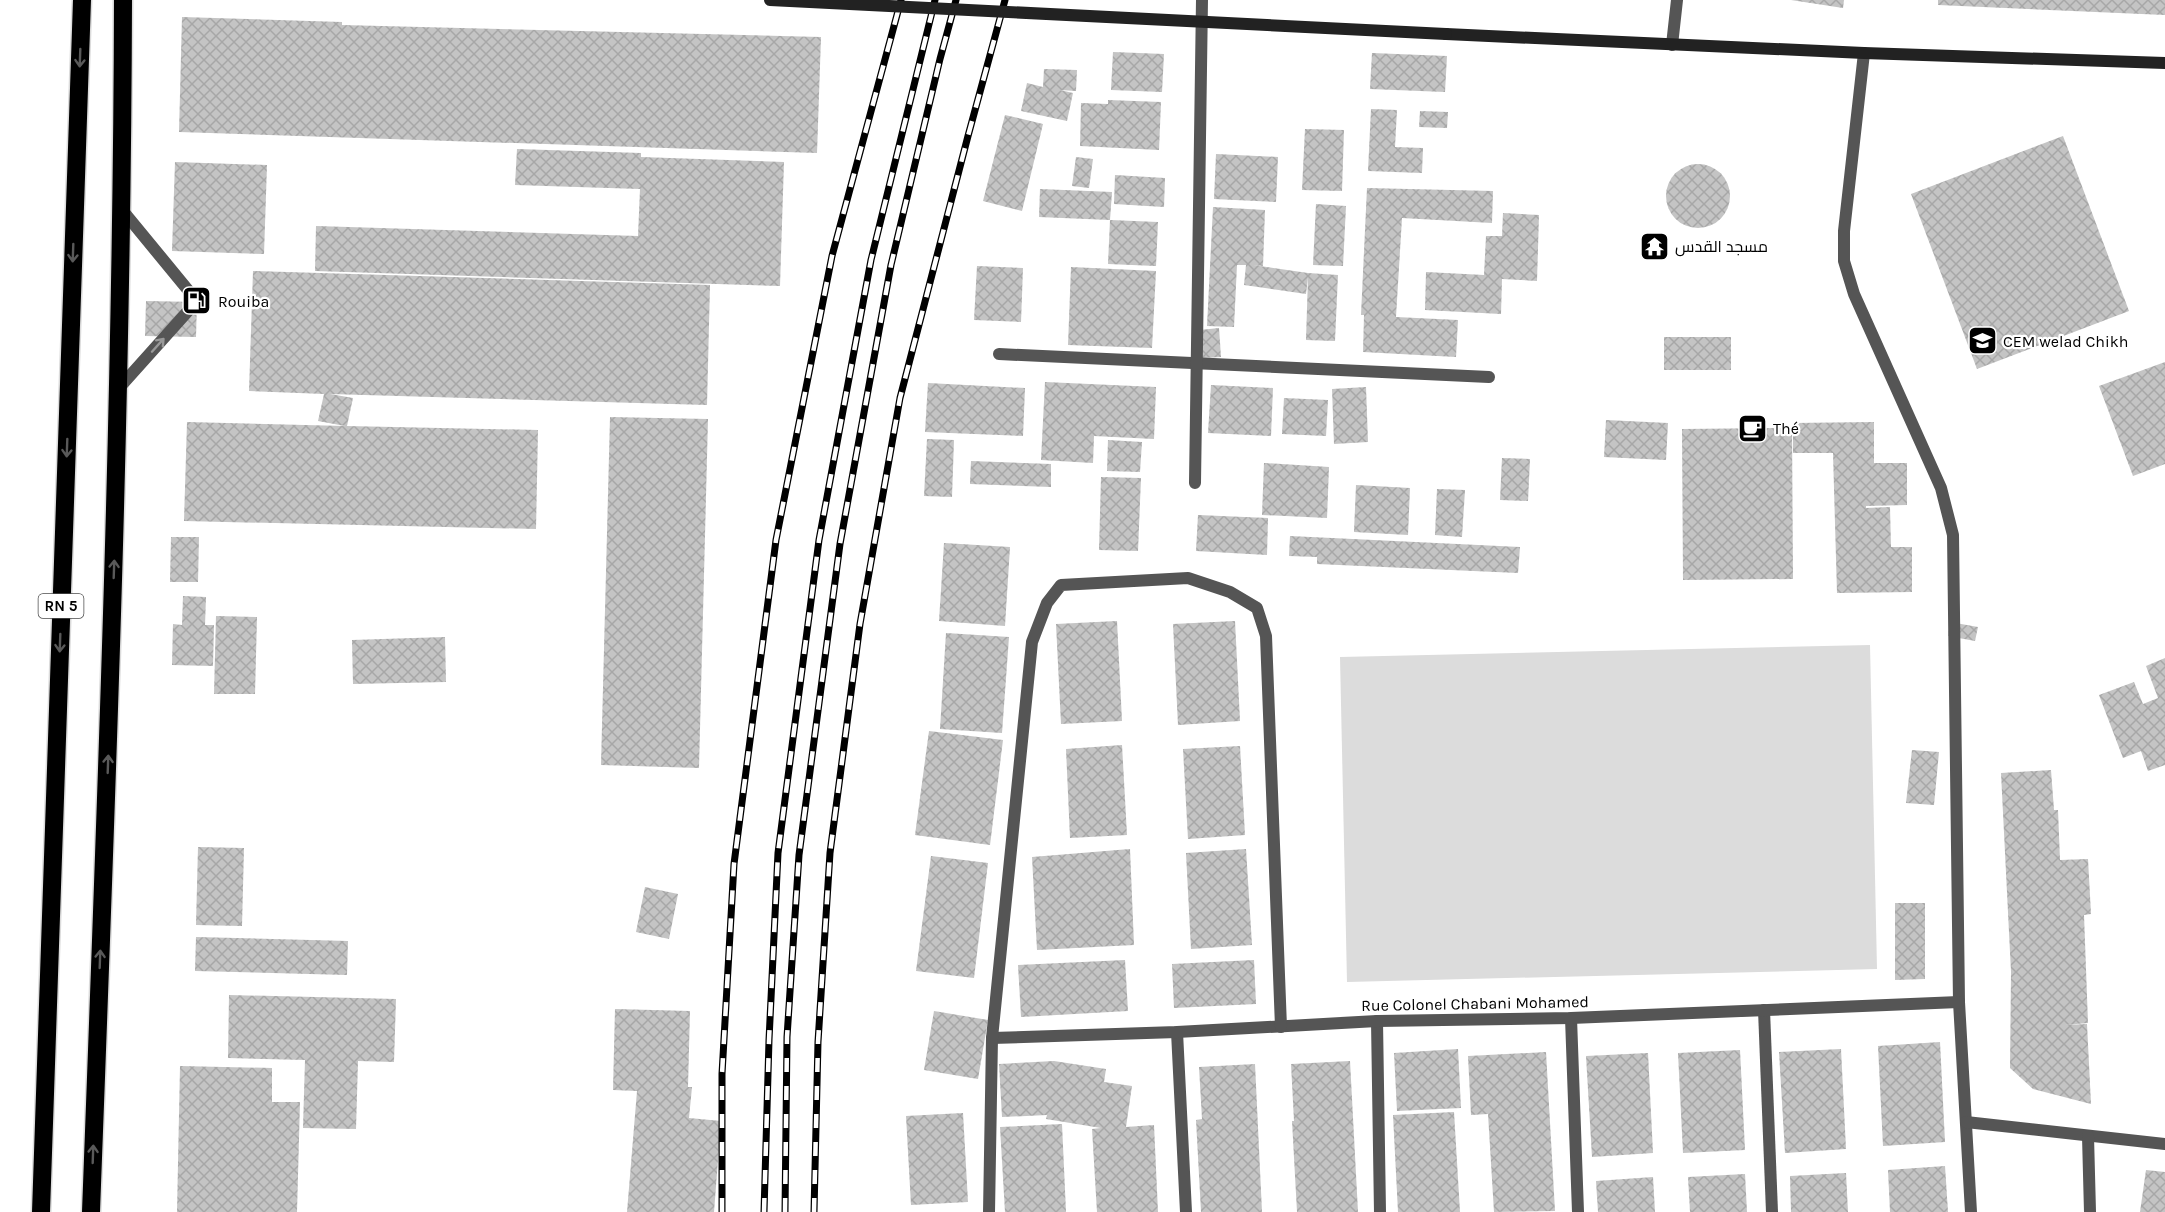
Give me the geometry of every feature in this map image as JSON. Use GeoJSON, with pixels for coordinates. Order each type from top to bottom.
{"type":"FeatureCollection","features":[{"type":"Feature","properties":{"kind":"highway","name":"RN 5"},"geometry":{"type":"LineString","coordinates":[[41,1212],[82,0]]}},
{"type":"Feature","properties":{"kind":"highway"},"geometry":{"type":"LineString","coordinates":[[91,1212],[111,682],[119,388],[123,211],[123,0]]}},
{"type":"Feature","properties":{"kind":"main road"},"geometry":{"type":"LineString","coordinates":[[770,0],[1672,45],[2165,63]]}},
{"type":"Feature","properties":{"kind":"street"},"geometry":{"type":"LineString","coordinates":[[1195,483],[1202,0]]}},
{"type":"Feature","properties":{"kind":"street"},"geometry":{"type":"LineString","coordinates":[[1672,45],[1677,0]]}},
{"type":"Feature","properties":{"kind":"street"},"geometry":{"type":"LineString","coordinates":[[1864,53],[1844,231],[1844,261],[1854,294],[1941,488],[1953,535],[1959,1002],[1971,1212]]}},
{"type":"Feature","properties":{"kind":"street"},"geometry":{"type":"LineString","coordinates":[[119,388],[198,301],[123,211]]}},
{"type":"Feature","properties":{"kind":"street"},"geometry":{"type":"LineString","coordinates":[[999,354],[1489,377]]}},
{"type":"Feature","properties":{"kind":"street"},"geometry":{"type":"LineString","coordinates":[[989,1212],[992,1038],[1032,642],[1047,603],[1061,585],[1188,578],[1230,592],[1257,608],[1266,636],[1281,1027]]}},
{"type":"Feature","properties":{"kind":"street","name":"Rue Colonel Chabani Mohamed"},"geometry":{"type":"LineString","coordinates":[[992,1038],[1178,1032],[1377,1021],[1571,1018],[1959,1002]]}},
{"type":"Feature","properties":{"kind":"street"},"geometry":{"type":"LineString","coordinates":[[1764,1010],[1772,1212]]}},
{"type":"Feature","properties":{"kind":"street"},"geometry":{"type":"LineString","coordinates":[[1571,1018],[1578,1212]]}},
{"type":"Feature","properties":{"kind":"street"},"geometry":{"type":"LineString","coordinates":[[1377,1021],[1380,1212]]}},
{"type":"Feature","properties":{"kind":"street"},"geometry":{"type":"LineString","coordinates":[[1178,1032],[1186,1212]]}},
{"type":"Feature","properties":{"kind":"street"},"geometry":{"type":"LineString","coordinates":[[1966,1122],[2165,1144]]}},
{"type":"Feature","properties":{"kind":"street"},"geometry":{"type":"LineString","coordinates":[[2088,1136],[2090,1212]]}},
{"type":"Feature","properties":{"kind":"shaded area"},"geometry":{"type":"Polygon","coordinates":[[[1870,645],[1877,969],[1347,982],[1340,657],[1870,645]]]}},
{"type":"Feature","properties":{"kind":"building"},"geometry":{"type":"Polygon","coordinates":[[[1791,0],[1844,0],[1843,8],[1791,0]]]}},
{"type":"Feature","properties":{"kind":"building"},"geometry":{"type":"Polygon","coordinates":[[[1938,0],[2165,0],[2165,15],[1938,5],[1938,0]]]}},
{"type":"Feature","properties":{"kind":"building"},"geometry":{"type":"Polygon","coordinates":[[[182,17],[342,22],[342,25],[821,37],[817,153],[179,132],[182,17]]]}},
{"type":"Feature","properties":{"kind":"building"},"geometry":{"type":"Polygon","coordinates":[[[1113,52],[1164,54],[1162,92],[1111,90],[1113,52]]]}},
{"type":"Feature","properties":{"kind":"building"},"geometry":{"type":"Polygon","coordinates":[[[1372,53],[1447,56],[1445,92],[1370,89],[1372,53]]]}},
{"type":"Feature","properties":{"kind":"building"},"geometry":{"type":"Polygon","coordinates":[[[1044,69],[1077,70],[1076,91],[1060,90],[1073,93],[1067,121],[1021,111],[1027,83],[1043,87],[1044,69]]]}},
{"type":"Feature","properties":{"kind":"building"},"geometry":{"type":"Polygon","coordinates":[[[1108,100],[1161,102],[1159,150],[1080,146],[1081,103],[1108,104],[1108,100]]]}},
{"type":"Feature","properties":{"kind":"building"},"geometry":{"type":"Polygon","coordinates":[[[1371,109],[1397,110],[1395,147],[1423,148],[1422,173],[1368,171],[1371,109]]]}},
{"type":"Feature","properties":{"kind":"building"},"geometry":{"type":"Polygon","coordinates":[[[1420,111],[1448,112],[1447,128],[1419,127],[1420,111]]]}},
{"type":"Feature","properties":{"kind":"building"},"geometry":{"type":"Polygon","coordinates":[[[1005,115],[1043,124],[1022,211],[983,201],[1005,115]]]}},
{"type":"Feature","properties":{"kind":"building"},"geometry":{"type":"Polygon","coordinates":[[[1305,129],[1344,130],[1342,191],[1302,190],[1305,129]]]}},
{"type":"Feature","properties":{"kind":"building"},"geometry":{"type":"Polygon","coordinates":[[[2063,136],[2129,311],[1977,369],[1911,194],[2063,136]]]}},
{"type":"Feature","properties":{"kind":"building"},"geometry":{"type":"Polygon","coordinates":[[[517,149],[641,153],[641,157],[784,162],[780,286],[315,271],[316,226],[638,236],[640,189],[515,185],[517,149]]]}},
{"type":"Feature","properties":{"kind":"building"},"geometry":{"type":"Polygon","coordinates":[[[1216,154],[1278,157],[1276,202],[1214,199],[1216,154]]]}},
{"type":"Feature","properties":{"kind":"building"},"geometry":{"type":"Polygon","coordinates":[[[1076,157],[1093,159],[1089,188],[1072,186],[1076,157]]]}},
{"type":"Feature","properties":{"kind":"building"},"geometry":{"type":"Polygon","coordinates":[[[175,162],[267,165],[264,254],[172,251],[175,162]]]}},
{"type":"Feature","properties":{"kind":"building"},"geometry":{"type":"Polygon","coordinates":[[[1698,164],[1710,166],[1721,173],[1728,184],[1730,196],[1728,208],[1721,219],[1710,226],[1698,228],[1686,226],[1675,219],[1668,208],[1666,196],[1668,184],[1675,173],[1686,166],[1698,164]]]}},
{"type":"Feature","properties":{"kind":"building"},"geometry":{"type":"Polygon","coordinates":[[[1115,175],[1165,178],[1164,207],[1114,204],[1115,175]]]}},
{"type":"Feature","properties":{"kind":"building"},"geometry":{"type":"Polygon","coordinates":[[[1367,188],[1493,191],[1492,223],[1402,218],[1396,317],[1458,320],[1456,357],[1363,352],[1364,315],[1361,315],[1367,188]]]}},
{"type":"Feature","properties":{"kind":"building"},"geometry":{"type":"Polygon","coordinates":[[[1040,189],[1112,192],[1110,220],[1039,217],[1040,189]]]}},
{"type":"Feature","properties":{"kind":"building"},"geometry":{"type":"Polygon","coordinates":[[[1316,204],[1346,206],[1343,266],[1313,265],[1316,204]]]}},
{"type":"Feature","properties":{"kind":"building"},"geometry":{"type":"Polygon","coordinates":[[[1213,207],[1265,210],[1263,266],[1253,265],[1338,275],[1335,341],[1306,340],[1308,277],[1306,294],[1244,285],[1246,265],[1237,265],[1234,327],[1207,326],[1213,207]]]}},
{"type":"Feature","properties":{"kind":"building"},"geometry":{"type":"Polygon","coordinates":[[[1503,213],[1539,215],[1537,281],[1502,279],[1501,314],[1425,310],[1426,272],[1484,275],[1486,236],[1502,236],[1503,213]]]}},
{"type":"Feature","properties":{"kind":"building"},"geometry":{"type":"Polygon","coordinates":[[[1110,220],[1158,222],[1156,266],[1108,264],[1110,220]]]}},
{"type":"Feature","properties":{"kind":"building"},"geometry":{"type":"Polygon","coordinates":[[[977,266],[1023,268],[1021,322],[974,320],[977,266]]]}},
{"type":"Feature","properties":{"kind":"building"},"geometry":{"type":"Polygon","coordinates":[[[1071,267],[1156,271],[1152,348],[1068,345],[1071,267]]]}},
{"type":"Feature","properties":{"kind":"building"},"geometry":{"type":"Polygon","coordinates":[[[253,271],[710,285],[707,405],[330,394],[353,398],[347,426],[538,430],[536,529],[184,521],[187,422],[345,426],[318,421],[324,394],[249,391],[253,271]]]}},
{"type":"Feature","properties":{"kind":"building"},"geometry":{"type":"Polygon","coordinates":[[[146,301],[197,302],[196,337],[145,336],[146,301]]]}},
{"type":"Feature","properties":{"kind":"building"},"geometry":{"type":"Polygon","coordinates":[[[1219,328],[1221,357],[1202,358],[1200,330],[1219,328]]]}},
{"type":"Feature","properties":{"kind":"building"},"geometry":{"type":"Polygon","coordinates":[[[1664,337],[1731,337],[1731,370],[1664,370],[1664,337]]]}},
{"type":"Feature","properties":{"kind":"building"},"geometry":{"type":"Polygon","coordinates":[[[2165,362],[2165,464],[2133,476],[2099,386],[2165,362]]]}},
{"type":"Feature","properties":{"kind":"building"},"geometry":{"type":"Polygon","coordinates":[[[1045,382],[1156,387],[1154,439],[1094,436],[1093,463],[1041,460],[1045,382]]]}},
{"type":"Feature","properties":{"kind":"building"},"geometry":{"type":"Polygon","coordinates":[[[928,383],[1025,388],[1023,436],[925,432],[928,383]]]}},
{"type":"Feature","properties":{"kind":"building"},"geometry":{"type":"Polygon","coordinates":[[[1211,385],[1273,388],[1271,436],[1208,433],[1211,385]]]}},
{"type":"Feature","properties":{"kind":"building"},"geometry":{"type":"Polygon","coordinates":[[[1366,387],[1368,442],[1334,444],[1332,389],[1366,387]]]}},
{"type":"Feature","properties":{"kind":"building"},"geometry":{"type":"Polygon","coordinates":[[[1284,398],[1328,400],[1326,436],[1282,434],[1284,398]]]}},
{"type":"Feature","properties":{"kind":"building"},"geometry":{"type":"Polygon","coordinates":[[[610,417],[708,419],[699,768],[601,765],[610,417]]]}},
{"type":"Feature","properties":{"kind":"building"},"geometry":{"type":"Polygon","coordinates":[[[1606,420],[1668,423],[1666,460],[1604,457],[1606,420]]]}},
{"type":"Feature","properties":{"kind":"building"},"geometry":{"type":"Polygon","coordinates":[[[1874,422],[1874,463],[1907,463],[1907,505],[1866,506],[1866,508],[1890,507],[1891,547],[1912,547],[1912,592],[1837,593],[1833,453],[1793,453],[1793,423],[1874,422]]]}},
{"type":"Feature","properties":{"kind":"building"},"geometry":{"type":"Polygon","coordinates":[[[1792,428],[1793,579],[1683,580],[1682,429],[1792,428]]]}},
{"type":"Feature","properties":{"kind":"building"},"geometry":{"type":"Polygon","coordinates":[[[927,439],[954,440],[952,497],[924,496],[927,439]]]}},
{"type":"Feature","properties":{"kind":"building"},"geometry":{"type":"Polygon","coordinates":[[[1108,440],[1142,442],[1140,472],[1107,471],[1108,440]]]}},
{"type":"Feature","properties":{"kind":"building"},"geometry":{"type":"Polygon","coordinates":[[[1502,458],[1530,459],[1528,501],[1500,500],[1502,458]]]}},
{"type":"Feature","properties":{"kind":"building"},"geometry":{"type":"Polygon","coordinates":[[[971,461],[1051,464],[1051,487],[970,484],[971,461]]]}},
{"type":"Feature","properties":{"kind":"building"},"geometry":{"type":"Polygon","coordinates":[[[1264,463],[1329,467],[1327,518],[1262,515],[1264,463]]]}},
{"type":"Feature","properties":{"kind":"building"},"geometry":{"type":"Polygon","coordinates":[[[1101,477],[1141,478],[1138,551],[1099,550],[1101,477]]]}},
{"type":"Feature","properties":{"kind":"building"},"geometry":{"type":"Polygon","coordinates":[[[1356,485],[1410,488],[1408,535],[1354,532],[1356,485]]]}},
{"type":"Feature","properties":{"kind":"building"},"geometry":{"type":"Polygon","coordinates":[[[1437,489],[1465,490],[1462,537],[1435,535],[1437,489]]]}},
{"type":"Feature","properties":{"kind":"building"},"geometry":{"type":"Polygon","coordinates":[[[1198,515],[1268,518],[1267,555],[1196,551],[1198,515]]]}},
{"type":"Feature","properties":{"kind":"building"},"geometry":{"type":"Polygon","coordinates":[[[1290,536],[1520,547],[1518,573],[1317,564],[1317,557],[1289,556],[1290,536]]]}},
{"type":"Feature","properties":{"kind":"building"},"geometry":{"type":"Polygon","coordinates":[[[171,537],[199,537],[198,582],[170,582],[171,537]]]}},
{"type":"Feature","properties":{"kind":"building"},"geometry":{"type":"Polygon","coordinates":[[[944,543],[1010,547],[1005,626],[939,621],[944,543]]]}},
{"type":"Feature","properties":{"kind":"building"},"geometry":{"type":"Polygon","coordinates":[[[183,596],[206,597],[205,625],[214,625],[213,666],[172,665],[173,624],[182,625],[183,596]]]}},
{"type":"Feature","properties":{"kind":"building"},"geometry":{"type":"Polygon","coordinates":[[[216,616],[257,617],[255,694],[214,694],[216,616]]]}},
{"type":"Feature","properties":{"kind":"building"},"geometry":{"type":"Polygon","coordinates":[[[1117,621],[1122,721],[1061,724],[1056,624],[1117,621]]]}},
{"type":"Feature","properties":{"kind":"building"},"geometry":{"type":"Polygon","coordinates":[[[1235,621],[1240,721],[1178,725],[1173,624],[1235,621]]]}},
{"type":"Feature","properties":{"kind":"building"},"geometry":{"type":"Polygon","coordinates":[[[1950,622],[1978,627],[1975,641],[1948,636],[1950,622]]]}},
{"type":"Feature","properties":{"kind":"building"},"geometry":{"type":"Polygon","coordinates":[[[946,633],[1009,637],[1002,733],[940,729],[946,633]]]}},
{"type":"Feature","properties":{"kind":"building"},"geometry":{"type":"Polygon","coordinates":[[[445,637],[446,682],[353,684],[352,640],[445,637]]]}},
{"type":"Feature","properties":{"kind":"building"},"geometry":{"type":"Polygon","coordinates":[[[2165,658],[2165,765],[2148,771],[2141,751],[2123,758],[2099,695],[2134,682],[2143,704],[2158,698],[2146,666],[2165,658]]]}},
{"type":"Feature","properties":{"kind":"building"},"geometry":{"type":"Polygon","coordinates":[[[929,731],[1003,740],[990,845],[915,835],[929,731]]]}},
{"type":"Feature","properties":{"kind":"building"},"geometry":{"type":"Polygon","coordinates":[[[1122,745],[1127,835],[1070,838],[1066,749],[1122,745]]]}},
{"type":"Feature","properties":{"kind":"building"},"geometry":{"type":"Polygon","coordinates":[[[1240,746],[1245,835],[1188,839],[1183,749],[1240,746]]]}},
{"type":"Feature","properties":{"kind":"building"},"geometry":{"type":"Polygon","coordinates":[[[1912,750],[1939,752],[1934,805],[1906,803],[1912,750]]]}},
{"type":"Feature","properties":{"kind":"building"},"geometry":{"type":"Polygon","coordinates":[[[2051,770],[2054,810],[2058,810],[2060,860],[2088,859],[2091,914],[2084,915],[2088,1023],[2065,1025],[2087,1024],[2091,1104],[2033,1089],[2010,1068],[2011,972],[2001,773],[2051,770]]]}},
{"type":"Feature","properties":{"kind":"building"},"geometry":{"type":"Polygon","coordinates":[[[198,847],[244,848],[242,926],[196,925],[198,847]]]}},
{"type":"Feature","properties":{"kind":"building"},"geometry":{"type":"Polygon","coordinates":[[[1130,849],[1134,945],[1037,950],[1032,857],[1130,849]]]}},
{"type":"Feature","properties":{"kind":"building"},"geometry":{"type":"Polygon","coordinates":[[[1246,849],[1252,945],[1191,949],[1186,853],[1246,849]]]}},
{"type":"Feature","properties":{"kind":"building"},"geometry":{"type":"Polygon","coordinates":[[[931,856],[988,863],[974,978],[916,971],[931,856]]]}},
{"type":"Feature","properties":{"kind":"building"},"geometry":{"type":"Polygon","coordinates":[[[645,887],[678,894],[669,939],[636,932],[645,887]]]}},
{"type":"Feature","properties":{"kind":"building"},"geometry":{"type":"Polygon","coordinates":[[[1895,903],[1925,903],[1925,979],[1895,980],[1895,903]]]}},
{"type":"Feature","properties":{"kind":"building"},"geometry":{"type":"Polygon","coordinates":[[[196,937],[348,941],[347,975],[195,971],[196,937]]]}},
{"type":"Feature","properties":{"kind":"building"},"geometry":{"type":"Polygon","coordinates":[[[1125,960],[1128,1011],[1021,1017],[1018,965],[1125,960]]]}},
{"type":"Feature","properties":{"kind":"building"},"geometry":{"type":"Polygon","coordinates":[[[1254,960],[1256,1004],[1174,1008],[1172,964],[1254,960]]]}},
{"type":"Feature","properties":{"kind":"building"},"geometry":{"type":"Polygon","coordinates":[[[229,995],[396,999],[394,1062],[358,1061],[356,1129],[303,1128],[305,1060],[228,1058],[229,995]]]}},
{"type":"Feature","properties":{"kind":"building"},"geometry":{"type":"Polygon","coordinates":[[[615,1009],[690,1011],[688,1087],[692,1087],[689,1118],[721,1121],[714,1212],[627,1212],[637,1091],[613,1090],[615,1009]]]}},
{"type":"Feature","properties":{"kind":"building"},"geometry":{"type":"Polygon","coordinates":[[[934,1011],[988,1020],[978,1079],[924,1070],[934,1011]]]}},
{"type":"Feature","properties":{"kind":"building"},"geometry":{"type":"Polygon","coordinates":[[[1940,1042],[1945,1142],[1883,1146],[1878,1046],[1940,1042]]]}},
{"type":"Feature","properties":{"kind":"building"},"geometry":{"type":"Polygon","coordinates":[[[1458,1049],[1461,1108],[1397,1111],[1394,1053],[1458,1049]]]}},
{"type":"Feature","properties":{"kind":"building"},"geometry":{"type":"Polygon","coordinates":[[[1841,1049],[1846,1149],[1785,1153],[1779,1052],[1841,1049]]]}},
{"type":"Feature","properties":{"kind":"building"},"geometry":{"type":"Polygon","coordinates":[[[1740,1050],[1745,1150],[1683,1153],[1678,1053],[1740,1050]]]}},
{"type":"Feature","properties":{"kind":"building"},"geometry":{"type":"Polygon","coordinates":[[[1546,1052],[1555,1211],[1494,1212],[1488,1114],[1471,1115],[1468,1056],[1546,1052]]]}},
{"type":"Feature","properties":{"kind":"building"},"geometry":{"type":"Polygon","coordinates":[[[1648,1053],[1653,1153],[1592,1157],[1586,1056],[1648,1053]]]}},
{"type":"Feature","properties":{"kind":"building"},"geometry":{"type":"Polygon","coordinates":[[[1054,1061],[1106,1069],[1104,1082],[1132,1086],[1126,1127],[1154,1125],[1158,1212],[1097,1212],[1092,1129],[1101,1128],[1046,1119],[1047,1115],[1002,1117],[999,1064],[1054,1061]]]}},
{"type":"Feature","properties":{"kind":"building"},"geometry":{"type":"Polygon","coordinates":[[[1350,1061],[1358,1212],[1297,1212],[1291,1064],[1350,1061]]]}},
{"type":"Feature","properties":{"kind":"building"},"geometry":{"type":"Polygon","coordinates":[[[1255,1064],[1262,1212],[1201,1212],[1196,1120],[1202,1119],[1199,1067],[1255,1064]]]}},
{"type":"Feature","properties":{"kind":"building"},"geometry":{"type":"Polygon","coordinates":[[[180,1066],[272,1068],[272,1102],[300,1102],[297,1212],[177,1212],[180,1066]]]}},
{"type":"Feature","properties":{"kind":"building"},"geometry":{"type":"Polygon","coordinates":[[[1454,1112],[1460,1212],[1398,1212],[1393,1115],[1454,1112]]]}},
{"type":"Feature","properties":{"kind":"building"},"geometry":{"type":"Polygon","coordinates":[[[963,1113],[968,1202],[911,1205],[906,1116],[963,1113]]]}},
{"type":"Feature","properties":{"kind":"building"},"geometry":{"type":"Polygon","coordinates":[[[1062,1124],[1066,1212],[1005,1212],[1000,1127],[1062,1124]]]}},
{"type":"Feature","properties":{"kind":"building"},"geometry":{"type":"Polygon","coordinates":[[[1945,1166],[1948,1212],[1890,1212],[1888,1170],[1945,1166]]]}},
{"type":"Feature","properties":{"kind":"building"},"geometry":{"type":"Polygon","coordinates":[[[2146,1170],[2165,1172],[2165,1212],[2140,1212],[2146,1170]]]}},
{"type":"Feature","properties":{"kind":"building"},"geometry":{"type":"Polygon","coordinates":[[[1846,1173],[1848,1212],[1791,1212],[1790,1176],[1846,1173]]]}},
{"type":"Feature","properties":{"kind":"building"},"geometry":{"type":"Polygon","coordinates":[[[1745,1174],[1747,1212],[1690,1212],[1688,1177],[1745,1174]]]}},
{"type":"Feature","properties":{"kind":"building"},"geometry":{"type":"Polygon","coordinates":[[[1653,1177],[1655,1212],[1598,1212],[1596,1181],[1653,1177]]]}},
{"type":"Feature","properties":{"kind":"railway"},"geometry":{"type":"LineString","coordinates":[[722,1212],[722,1074],[734,864],[776,540],[832,256],[901,0]]}},
{"type":"Feature","properties":{"kind":"railway"},"geometry":{"type":"LineString","coordinates":[[764,1212],[778,853],[819,540],[871,260],[935,0]]}},
{"type":"Feature","properties":{"kind":"railway"},"geometry":{"type":"LineString","coordinates":[[785,1212],[787,1037],[799,855],[840,544],[891,265],[956,0]]}},
{"type":"Feature","properties":{"kind":"railway"},"geometry":{"type":"LineString","coordinates":[[814,1212],[818,1042],[830,853],[860,624],[900,398],[1005,0]]}},
{"type":"Feature","properties":{"kind":"place","name":"مسجد القدس"},"geometry":{"type":"Point","coordinates":[1654,246]}},
{"type":"Feature","properties":{"kind":"place","name":"Rouiba"},"geometry":{"type":"Point","coordinates":[197,301]}},
{"type":"Feature","properties":{"kind":"place","name":"CEM welad Chikh"},"geometry":{"type":"Point","coordinates":[1982,341]}},
{"type":"Feature","properties":{"kind":"place","name":"Thé"},"geometry":{"type":"Point","coordinates":[1752,428]}}]}
